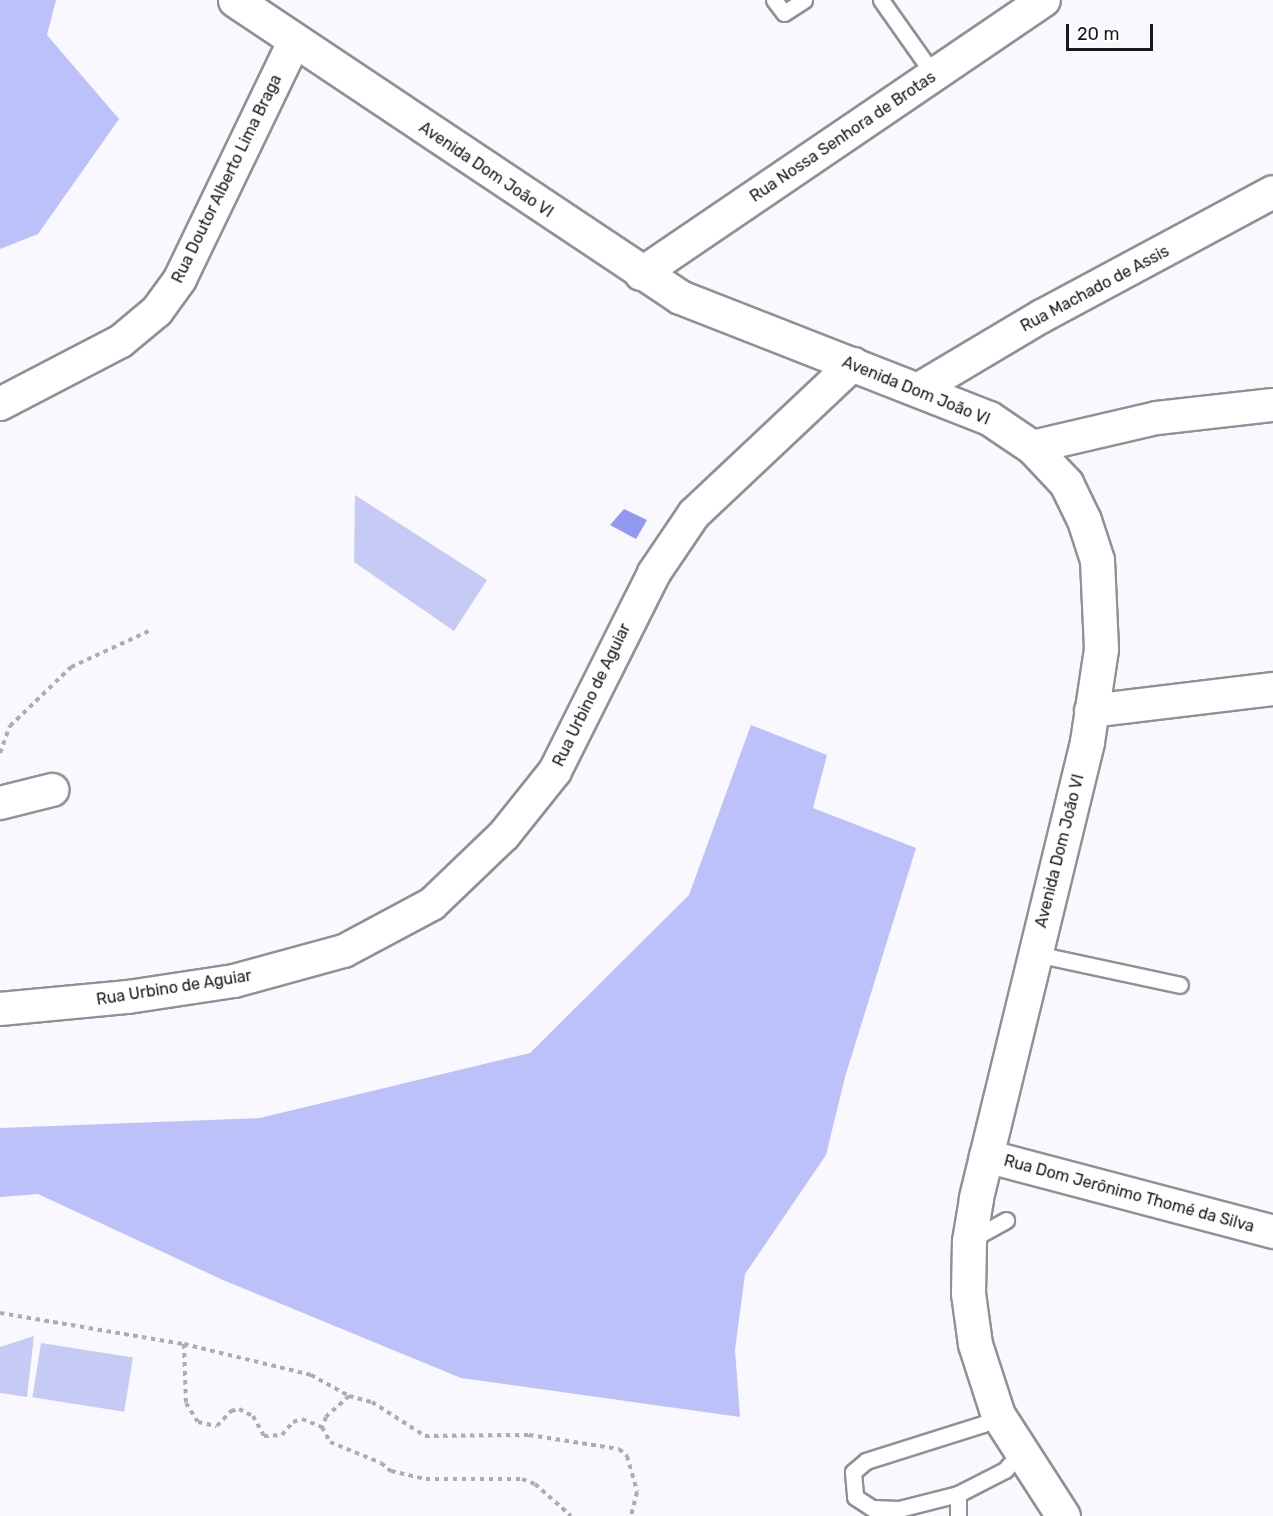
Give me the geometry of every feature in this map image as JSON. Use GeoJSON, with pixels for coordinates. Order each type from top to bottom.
{"type":"FeatureCollection","features":[{"type":"Feature","properties":{"kind":"main road","name":"Avenida Dom João VI"},"geometry":{"type":"LineString","coordinates":[[235,0],[294,42],[641,274],[721,316],[919,389],[989,418],[1032,447],[1066,483],[1097,560],[1101,649],[1087,742],[986,1156],[969,1241],[968,1293],[975,1344],[998,1415],[1020,1453],[1063,1516]]}},
{"type":"Feature","properties":{"kind":"street","name":"Rua Nossa Senhora de Brotas"},"geometry":{"type":"LineString","coordinates":[[641,274],[1044,0]]}},
{"type":"Feature","properties":{"kind":"street","name":"Rua Doutor Alberto Lima Braga"},"geometry":{"type":"LineString","coordinates":[[0,404],[121,341],[157,311],[180,279],[294,42]]}},
{"type":"Feature","properties":{"kind":"street","name":"Rua Machado de Assis"},"geometry":{"type":"LineString","coordinates":[[919,389],[1042,316],[1273,192]]}},
{"type":"Feature","properties":{"kind":"street","name":"Rua Urbino de Aguiar"},"geometry":{"type":"LineString","coordinates":[[0,1009],[118,998],[234,981],[344,951],[432,904],[504,835],[555,771],[654,573],[694,514],[853,364]]}},
{"type":"Feature","properties":{"kind":"street"},"geometry":{"type":"LineString","coordinates":[[1032,447],[1157,418],[1273,405]]}},
{"type":"Feature","properties":{"kind":"street"},"geometry":{"type":"LineString","coordinates":[[1091,711],[1273,690]]}},
{"type":"Feature","properties":{"kind":"street"},"geometry":{"type":"LineString","coordinates":[[0,803],[52,790]]}},
{"type":"Feature","properties":{"kind":"street","name":"Rua Dom Jerônimo Thomé da Silva"},"geometry":{"type":"LineString","coordinates":[[986,1156],[1273,1232]]}},
{"type":"Feature","properties":{"kind":"lane"},"geometry":{"type":"LineString","coordinates":[[774,0],[784,14],[804,0]]}},
{"type":"Feature","properties":{"kind":"lane"},"geometry":{"type":"LineString","coordinates":[[881,0],[934,75]]}},
{"type":"Feature","properties":{"kind":"lane"},"geometry":{"type":"LineString","coordinates":[[1036,954],[1180,985]]}},
{"type":"Feature","properties":{"kind":"lane"},"geometry":{"type":"LineString","coordinates":[[969,1241],[1006,1220]]}},
{"type":"Feature","properties":{"kind":"lane"},"geometry":{"type":"LineString","coordinates":[[998,1415],[983,1424],[866,1461],[853,1472],[855,1497],[882,1512],[958,1494],[1005,1470],[1020,1453]]}},
{"type":"Feature","properties":{"kind":"lane"},"geometry":{"type":"LineString","coordinates":[[957,1516],[958,1494]]}},
{"type":"Feature","properties":{"kind":"path"},"geometry":{"type":"LineString","coordinates":[[0,753],[10,726],[71,667],[151,630]]}},
{"type":"Feature","properties":{"kind":"path"},"geometry":{"type":"LineString","coordinates":[[0,1313],[184,1344],[311,1375],[349,1396],[372,1402],[425,1436],[529,1435],[619,1449],[627,1456],[637,1492],[631,1516]]}},
{"type":"Feature","properties":{"kind":"path"},"geometry":{"type":"LineString","coordinates":[[184,1344],[186,1402],[198,1422],[217,1425],[231,1411],[239,1409],[253,1416],[264,1436],[282,1435],[293,1422],[302,1419],[322,1427],[330,1442],[381,1463],[391,1471],[458,1481],[522,1479],[535,1484],[571,1516]]}},
{"type":"Feature","properties":{"kind":"path"},"geometry":{"type":"LineString","coordinates":[[322,1427],[332,1408],[349,1396]]}},
{"type":"Feature","properties":{"kind":"shaded area"},"geometry":{"type":"Polygon","coordinates":[[[0,0],[56,0],[47,35],[119,119],[38,234],[0,249],[0,0]]]}},
{"type":"Feature","properties":{"kind":"shaded area"},"geometry":{"type":"Polygon","coordinates":[[[355,495],[487,580],[454,631],[354,562],[355,495]]]}},
{"type":"Feature","properties":{"kind":"shaded area"},"geometry":{"type":"Polygon","coordinates":[[[751,725],[827,755],[813,808],[916,848],[845,1077],[826,1155],[745,1274],[735,1350],[740,1417],[461,1378],[223,1280],[38,1194],[0,1197],[0,1128],[260,1118],[530,1053],[689,895],[751,725]]]}},
{"type":"Feature","properties":{"kind":"shaded area"},"geometry":{"type":"Polygon","coordinates":[[[34,1336],[27,1397],[0,1393],[0,1347],[34,1336]]]}},
{"type":"Feature","properties":{"kind":"shaded area"},"geometry":{"type":"Polygon","coordinates":[[[41,1343],[133,1358],[124,1412],[32,1397],[41,1343]]]}},
{"type":"Feature","properties":{"kind":"water"},"geometry":{"type":"Polygon","coordinates":[[[624,509],[647,520],[636,539],[610,525],[624,509]]]}}]}
